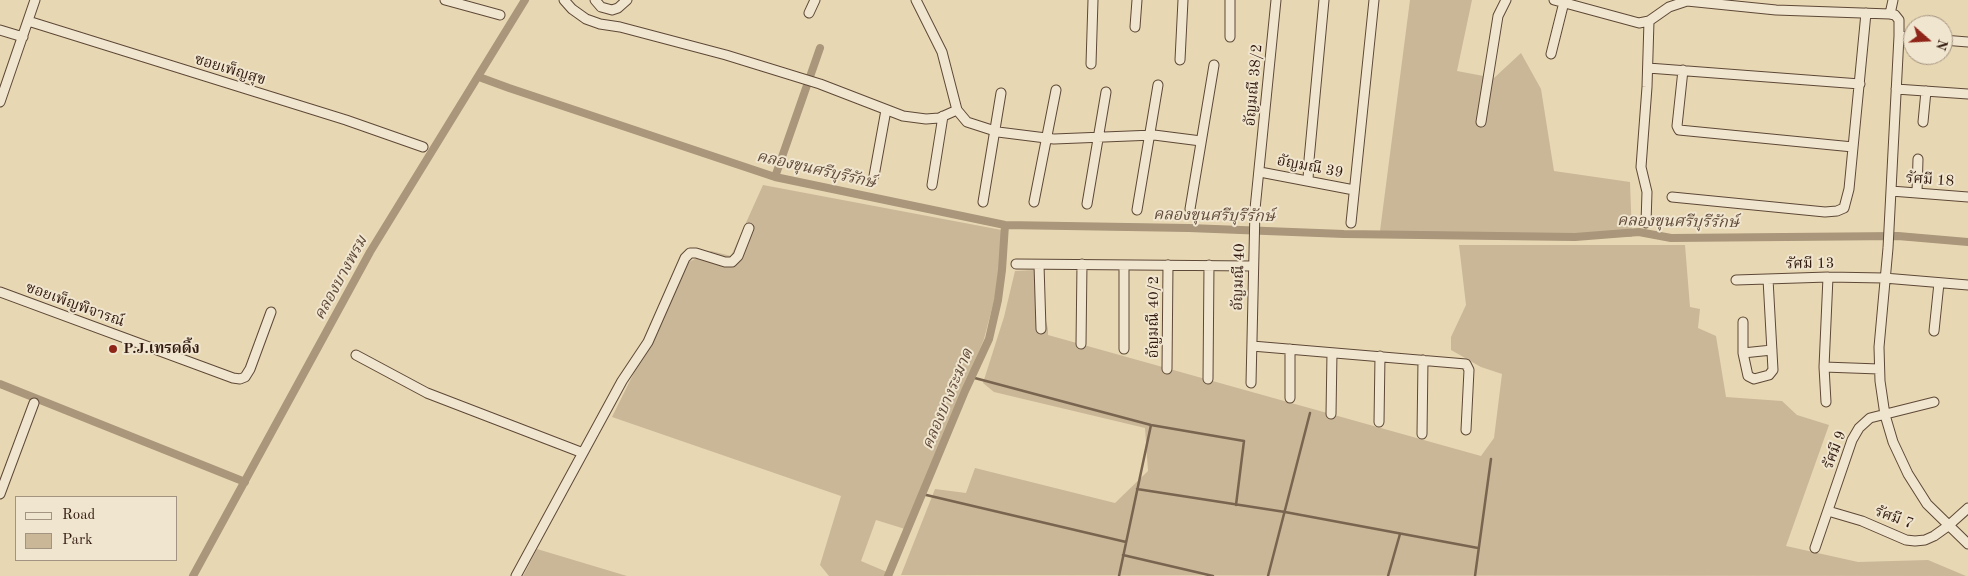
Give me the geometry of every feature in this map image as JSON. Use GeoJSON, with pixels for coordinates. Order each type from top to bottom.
{"type":"FeatureCollection","features":[{"type":"Feature","properties":{"kind":"street"},"geometry":{"type":"LineString","coordinates":[[0,102],[2,89],[23,37],[34,0]]}},
{"type":"Feature","properties":{"kind":"street"},"geometry":{"type":"LineString","coordinates":[[445,0],[500,15]]}},
{"type":"Feature","properties":{"kind":"street"},"geometry":{"type":"LineString","coordinates":[[564,0],[572,9],[586,19],[600,24],[620,27],[726,55],[820,84],[903,116],[926,119],[943,116],[957,110]]}},
{"type":"Feature","properties":{"kind":"street"},"geometry":{"type":"LineString","coordinates":[[595,0],[601,7],[612,10],[618,8],[627,0]]}},
{"type":"Feature","properties":{"kind":"street"},"geometry":{"type":"LineString","coordinates":[[809,12],[815,0]]}},
{"type":"Feature","properties":{"kind":"street"},"geometry":{"type":"LineString","coordinates":[[916,0],[942,52],[957,110],[967,122],[995,131],[1047,138],[1150,135],[1201,141]]}},
{"type":"Feature","properties":{"kind":"street"},"geometry":{"type":"LineString","coordinates":[[1091,64],[1093,0]]}},
{"type":"Feature","properties":{"kind":"street"},"geometry":{"type":"LineString","coordinates":[[1135,27],[1137,0]]}},
{"type":"Feature","properties":{"kind":"street"},"geometry":{"type":"LineString","coordinates":[[1180,60],[1183,0]]}},
{"type":"Feature","properties":{"kind":"street"},"geometry":{"type":"LineString","coordinates":[[1230,0],[1230,37]]}},
{"type":"Feature","properties":{"kind":"street","name":"อัญมณี 38/2"},"geometry":{"type":"LineString","coordinates":[[1260,172],[1276,0]]}},
{"type":"Feature","properties":{"kind":"street"},"geometry":{"type":"LineString","coordinates":[[1308,181],[1324,0]]}},
{"type":"Feature","properties":{"kind":"street"},"geometry":{"type":"LineString","coordinates":[[1351,223],[1374,0]]}},
{"type":"Feature","properties":{"kind":"street"},"geometry":{"type":"LineString","coordinates":[[1481,122],[1498,16],[1506,0]]}},
{"type":"Feature","properties":{"kind":"street"},"geometry":{"type":"LineString","coordinates":[[1554,0],[1639,23],[1649,21],[1670,7],[1687,1],[1776,10],[1890,14],[1895,15],[1899,20],[1888,248],[1884,278],[1879,369],[1886,415],[1893,442],[1908,474],[1928,504],[1968,544]]}},
{"type":"Feature","properties":{"kind":"street"},"geometry":{"type":"LineString","coordinates":[[1890,14],[1893,0]]}},
{"type":"Feature","properties":{"kind":"street"},"geometry":{"type":"LineString","coordinates":[[1551,54],[1564,2]]}},
{"type":"Feature","properties":{"kind":"street"},"geometry":{"type":"LineString","coordinates":[[1672,198],[1825,212],[1844,208],[1847,203],[1866,13]]}},
{"type":"Feature","properties":{"kind":"street","name":"ซอยเพ็ญสุข"},"geometry":{"type":"LineString","coordinates":[[28,21],[424,147]]}},
{"type":"Feature","properties":{"kind":"street"},"geometry":{"type":"LineString","coordinates":[[1646,223],[1647,192],[1641,167],[1648,68],[1649,21]]}},
{"type":"Feature","properties":{"kind":"street"},"geometry":{"type":"LineString","coordinates":[[0,30],[23,37]]}},
{"type":"Feature","properties":{"kind":"street"},"geometry":{"type":"LineString","coordinates":[[1899,36],[1903,36]]}},
{"type":"Feature","properties":{"kind":"street"},"geometry":{"type":"LineString","coordinates":[[1953,41],[1968,42]]}},
{"type":"Feature","properties":{"kind":"street"},"geometry":{"type":"LineString","coordinates":[[1190,209],[1214,65]]}},
{"type":"Feature","properties":{"kind":"street"},"geometry":{"type":"LineString","coordinates":[[1648,68],[1860,84]]}},
{"type":"Feature","properties":{"kind":"street"},"geometry":{"type":"LineString","coordinates":[[1683,70],[1679,130],[1853,147]]}},
{"type":"Feature","properties":{"kind":"street"},"geometry":{"type":"LineString","coordinates":[[1137,210],[1158,84]]}},
{"type":"Feature","properties":{"kind":"street"},"geometry":{"type":"LineString","coordinates":[[1896,89],[1968,94]]}},
{"type":"Feature","properties":{"kind":"street"},"geometry":{"type":"LineString","coordinates":[[1034,202],[1056,90]]}},
{"type":"Feature","properties":{"kind":"street"},"geometry":{"type":"LineString","coordinates":[[1923,122],[1926,91]]}},
{"type":"Feature","properties":{"kind":"street"},"geometry":{"type":"LineString","coordinates":[[1088,204],[1106,92]]}},
{"type":"Feature","properties":{"kind":"street"},"geometry":{"type":"LineString","coordinates":[[983,202],[1001,93]]}},
{"type":"Feature","properties":{"kind":"street"},"geometry":{"type":"LineString","coordinates":[[874,176],[886,110]]}},
{"type":"Feature","properties":{"kind":"street"},"geometry":{"type":"LineString","coordinates":[[932,185],[943,116]]}},
{"type":"Feature","properties":{"kind":"street"},"geometry":{"type":"LineString","coordinates":[[1917,192],[1918,159]]}},
{"type":"Feature","properties":{"kind":"street","name":"อัญมณี 39"},"geometry":{"type":"LineString","coordinates":[[1260,172],[1354,190]]}},
{"type":"Feature","properties":{"kind":"street","name":"อัญมณี 40"},"geometry":{"type":"LineString","coordinates":[[1251,383],[1255,209],[1260,172]]}},
{"type":"Feature","properties":{"kind":"street","name":"รัศมี 18"},"geometry":{"type":"LineString","coordinates":[[1891,191],[1968,197]]}},
{"type":"Feature","properties":{"kind":"street"},"geometry":{"type":"LineString","coordinates":[[516,576],[622,381],[648,342],[685,258],[690,253],[696,253],[724,262],[732,262],[738,256],[749,228]]}},
{"type":"Feature","properties":{"kind":"street"},"geometry":{"type":"LineString","coordinates":[[1016,264],[1124,266],[1209,265],[1253,262]]}},
{"type":"Feature","properties":{"kind":"street"},"geometry":{"type":"LineString","coordinates":[[1039,264],[1041,329]]}},
{"type":"Feature","properties":{"kind":"street"},"geometry":{"type":"LineString","coordinates":[[1082,264],[1082,344]]}},
{"type":"Feature","properties":{"kind":"street","name":"อัญมณี 40/2"},"geometry":{"type":"LineString","coordinates":[[1167,369],[1168,265]]}},
{"type":"Feature","properties":{"kind":"street"},"geometry":{"type":"LineString","coordinates":[[1208,379],[1209,265]]}},
{"type":"Feature","properties":{"kind":"street"},"geometry":{"type":"LineString","coordinates":[[1124,266],[1124,349]]}},
{"type":"Feature","properties":{"kind":"street"},"geometry":{"type":"LineString","coordinates":[[1826,402],[1824,367],[1828,276]]}},
{"type":"Feature","properties":{"kind":"street","name":"รัศมี 13"},"geometry":{"type":"LineString","coordinates":[[1736,280],[1828,276],[1884,278],[1968,285]]}},
{"type":"Feature","properties":{"kind":"street"},"geometry":{"type":"LineString","coordinates":[[1743,322],[1743,353],[1748,376],[1754,379],[1772,374],[1768,279]]}},
{"type":"Feature","properties":{"kind":"street"},"geometry":{"type":"LineString","coordinates":[[1934,332],[1940,283]]}},
{"type":"Feature","properties":{"kind":"street","name":"ซอยเพ็ญพิจารณ์"},"geometry":{"type":"LineString","coordinates":[[0,292],[240,379],[245,377],[250,369],[271,312]]}},
{"type":"Feature","properties":{"kind":"street"},"geometry":{"type":"LineString","coordinates":[[1252,346],[1466,364],[1470,370],[1466,430]]}},
{"type":"Feature","properties":{"kind":"street"},"geometry":{"type":"LineString","coordinates":[[1290,349],[1290,398]]}},
{"type":"Feature","properties":{"kind":"street"},"geometry":{"type":"LineString","coordinates":[[1743,353],[1772,350]]}},
{"type":"Feature","properties":{"kind":"street"},"geometry":{"type":"LineString","coordinates":[[1331,414],[1332,353]]}},
{"type":"Feature","properties":{"kind":"street"},"geometry":{"type":"LineString","coordinates":[[356,354],[427,393],[582,453]]}},
{"type":"Feature","properties":{"kind":"street"},"geometry":{"type":"LineString","coordinates":[[1379,422],[1380,356]]}},
{"type":"Feature","properties":{"kind":"street"},"geometry":{"type":"LineString","coordinates":[[1422,434],[1424,360]]}},
{"type":"Feature","properties":{"kind":"street"},"geometry":{"type":"LineString","coordinates":[[1824,367],[1879,369]]}},
{"type":"Feature","properties":{"kind":"street","name":"รัศมี 9"},"geometry":{"type":"LineString","coordinates":[[1815,548],[1852,440],[1859,428],[1870,418],[1934,402]]}},
{"type":"Feature","properties":{"kind":"street"},"geometry":{"type":"LineString","coordinates":[[0,494],[34,404]]}},
{"type":"Feature","properties":{"kind":"street","name":"รัศมี 7"},"geometry":{"type":"LineString","coordinates":[[1828,511],[1862,522],[1906,540],[1915,541],[1925,540],[1948,526],[1968,508]]}},
{"type":"Feature","properties":{"kind":"green space"},"geometry":{"type":"Polygon","coordinates":[[[1410,0],[1472,0],[1457,71],[1494,78],[1521,53],[1541,89],[1554,171],[1630,182],[1632,237],[1380,231],[1410,0]]]}},
{"type":"Feature","properties":{"kind":"green space"},"geometry":{"type":"Polygon","coordinates":[[[763,185],[1007,231],[997,289],[984,339],[905,529],[876,520],[861,561],[887,572],[885,576],[829,576],[820,565],[841,496],[612,417],[689,262],[711,251],[731,256],[763,185]]]}},
{"type":"Feature","properties":{"kind":"green space"},"geometry":{"type":"Polygon","coordinates":[[[1459,245],[1685,245],[1690,307],[1700,309],[1698,328],[1716,336],[1726,397],[1782,401],[1797,415],[1829,425],[1786,546],[1858,562],[1928,560],[1966,576],[901,575],[935,489],[966,493],[975,468],[1115,503],[1148,471],[1145,428],[994,392],[983,383],[1004,317],[1015,271],[1034,270],[1048,335],[1481,456],[1494,438],[1502,374],[1481,367],[1451,350],[1451,337],[1466,305],[1459,245]]]}},
{"type":"Feature","properties":{"kind":"green space"},"geometry":{"type":"Polygon","coordinates":[[[537,549],[627,576],[523,576],[537,549]]]}},
{"type":"Feature","properties":{"kind":"waterway","name":"คลองบางพรม"},"geometry":{"type":"LineString","coordinates":[[193,576],[370,252],[525,0]]}},
{"type":"Feature","properties":{"kind":"waterway"},"geometry":{"type":"LineString","coordinates":[[775,177],[820,48]]}},
{"type":"Feature","properties":{"kind":"waterway","name":"คลองขุนศรีบุรีรักษ์"},"geometry":{"type":"LineString","coordinates":[[479,77],[775,177],[1005,225],[1189,228],[1344,234],[1575,237],[1639,232],[1671,238],[1898,236],[1968,242]]}},
{"type":"Feature","properties":{"kind":"waterway","name":"คลองบางระมาด"},"geometry":{"type":"LineString","coordinates":[[888,576],[965,391],[989,339],[998,300],[1005,225]]}},
{"type":"Feature","properties":{"kind":"waterway"},"geometry":{"type":"LineString","coordinates":[[971,377],[1151,425],[1244,441],[1236,505]]}},
{"type":"Feature","properties":{"kind":"waterway"},"geometry":{"type":"LineString","coordinates":[[0,384],[245,482]]}},
{"type":"Feature","properties":{"kind":"waterway"},"geometry":{"type":"LineString","coordinates":[[1268,576],[1310,413]]}},
{"type":"Feature","properties":{"kind":"waterway"},"geometry":{"type":"LineString","coordinates":[[1119,576],[1151,425]]}},
{"type":"Feature","properties":{"kind":"waterway"},"geometry":{"type":"LineString","coordinates":[[1475,576],[1491,459]]}},
{"type":"Feature","properties":{"kind":"waterway"},"geometry":{"type":"LineString","coordinates":[[1137,489],[1285,512],[1478,548]]}},
{"type":"Feature","properties":{"kind":"waterway"},"geometry":{"type":"LineString","coordinates":[[922,494],[1126,542]]}},
{"type":"Feature","properties":{"kind":"waterway"},"geometry":{"type":"LineString","coordinates":[[1388,576],[1400,534]]}},
{"type":"Feature","properties":{"kind":"waterway"},"geometry":{"type":"LineString","coordinates":[[1123,555],[1213,576]]}},
{"type":"Feature","properties":{"kind":"place","name":"P.J.เทรดดิ้ง"},"geometry":{"type":"Point","coordinates":[113,349]}}]}
